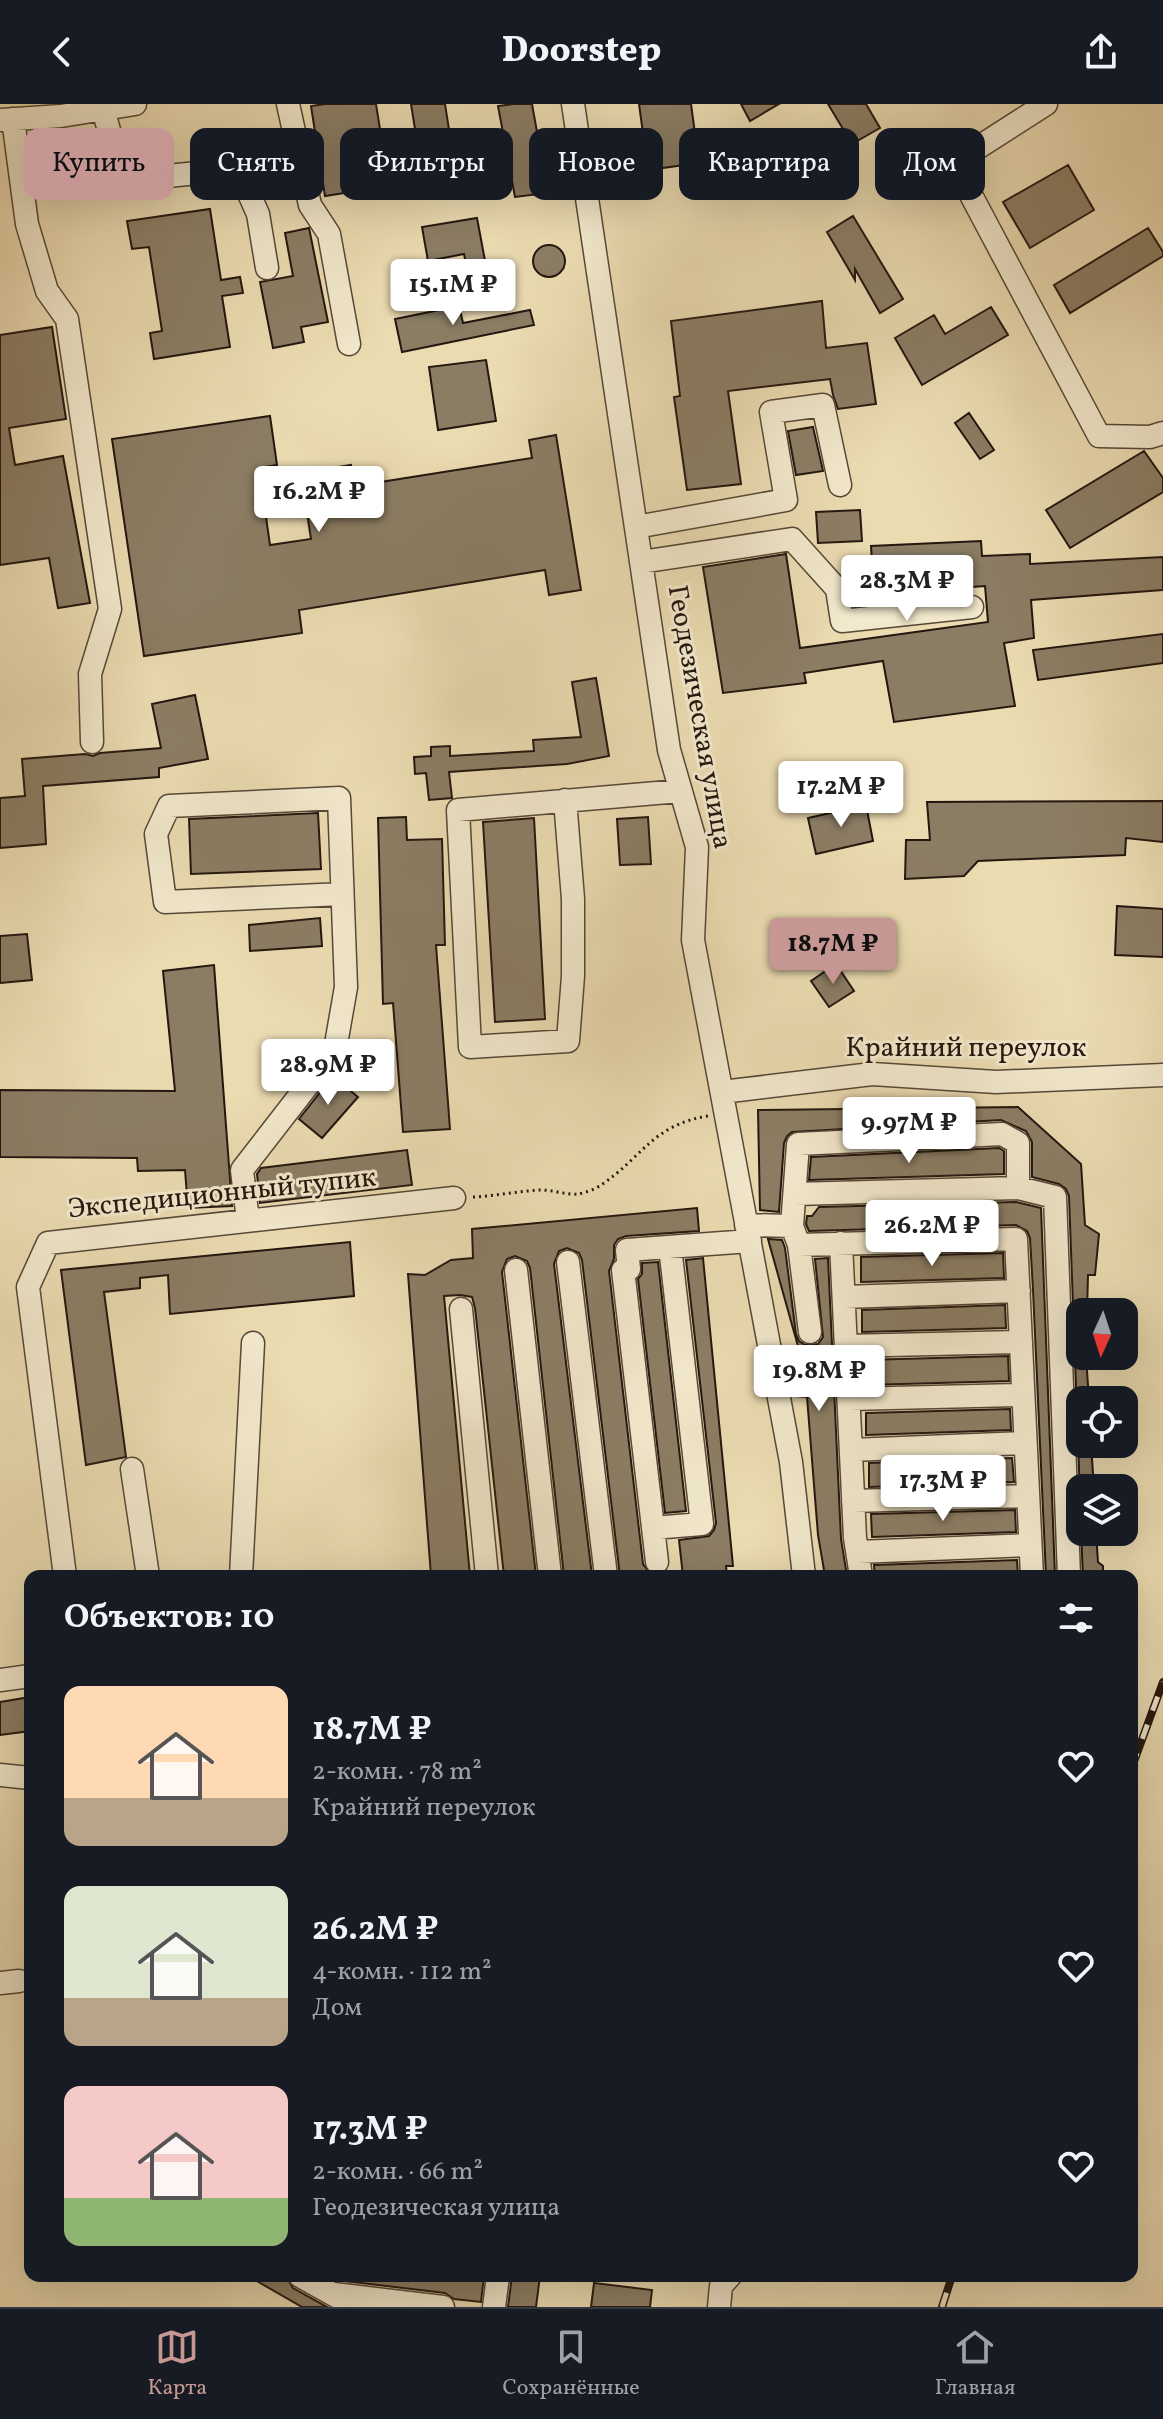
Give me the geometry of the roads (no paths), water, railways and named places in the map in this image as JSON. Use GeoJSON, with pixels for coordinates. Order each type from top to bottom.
{"type":"FeatureCollection","features":[{"type":"Feature","properties":{"kind":"street"},"geometry":{"type":"LineString","coordinates":[[92,742],[90,674],[110,609],[67,319],[47,291],[27,224],[6,119],[60,110],[103,109],[135,104]]}},
{"type":"Feature","properties":{"kind":"street"},"geometry":{"type":"LineString","coordinates":[[288,104],[310,205],[329,234],[349,344]]}},
{"type":"Feature","properties":{"kind":"street","name":"Геодезическая улица"},"geometry":{"type":"LineString","coordinates":[[573,104],[669,750],[697,847],[693,940],[791,1462],[803,1570]]}},
{"type":"Feature","properties":{"kind":"street"},"geometry":{"type":"LineString","coordinates":[[1046,104],[954,163],[1099,436],[1150,437],[1163,433]]}},
{"type":"Feature","properties":{"kind":"street"},"geometry":{"type":"LineString","coordinates":[[103,109],[119,166],[129,180],[197,173],[223,177],[246,187],[258,214],[267,268]]}},
{"type":"Feature","properties":{"kind":"street"},"geometry":{"type":"LineString","coordinates":[[636,527],[786,500],[771,412],[823,405],[840,485]]}},
{"type":"Feature","properties":{"kind":"street"},"geometry":{"type":"LineString","coordinates":[[641,562],[792,539],[837,589],[842,621],[972,607]]}},
{"type":"Feature","properties":{"kind":"street"},"geometry":{"type":"LineString","coordinates":[[565,800],[573,899],[573,976],[568,1041],[470,1047],[458,810],[565,800],[680,791]]}},
{"type":"Feature","properties":{"kind":"street"},"geometry":{"type":"LineString","coordinates":[[248,1221],[242,1170],[335,1050],[346,987],[339,798],[169,806],[156,834],[165,902],[342,894]]}},
{"type":"Feature","properties":{"kind":"street","name":"Крайний переулок"},"geometry":{"type":"LineString","coordinates":[[724,1102],[872,1074],[996,1082],[1163,1075]]}},
{"type":"Feature","properties":{"kind":"street"},"geometry":{"type":"LineString","coordinates":[[810,1332],[795,1236],[798,1144],[1002,1134],[1018,1143],[1018,1188]]}},
{"type":"Feature","properties":{"kind":"street"},"geometry":{"type":"LineString","coordinates":[[795,1194],[1018,1188],[1055,1197],[1069,1570]]}},
{"type":"Feature","properties":{"kind":"street","name":"Экспедиционный тупик"},"geometry":{"type":"LineString","coordinates":[[64,1570],[28,1287],[48,1243],[454,1198]]}},
{"type":"Feature","properties":{"kind":"street"},"geometry":{"type":"LineString","coordinates":[[657,1562],[623,1270],[629,1269],[627,1250],[670,1247],[748,1233],[841,1243],[1016,1239],[1032,1570]]}},
{"type":"Feature","properties":{"kind":"street"},"geometry":{"type":"LineString","coordinates":[[841,1243],[853,1501],[860,1570]]}},
{"type":"Feature","properties":{"kind":"street"},"geometry":{"type":"LineString","coordinates":[[653,1528],[702,1524],[670,1247]]}},
{"type":"Feature","properties":{"kind":"street"},"geometry":{"type":"LineString","coordinates":[[568,1262],[605,1570]]}},
{"type":"Feature","properties":{"kind":"street"},"geometry":{"type":"LineString","coordinates":[[516,1270],[549,1570]]}},
{"type":"Feature","properties":{"kind":"street"},"geometry":{"type":"LineString","coordinates":[[844,1297],[1019,1291]]}},
{"type":"Feature","properties":{"kind":"street"},"geometry":{"type":"LineString","coordinates":[[461,1309],[486,1570]]}},
{"type":"Feature","properties":{"kind":"street"},"geometry":{"type":"LineString","coordinates":[[846,1346],[1021,1342]]}},
{"type":"Feature","properties":{"kind":"street"},"geometry":{"type":"LineString","coordinates":[[241,1570],[253,1343]]}},
{"type":"Feature","properties":{"kind":"street"},"geometry":{"type":"LineString","coordinates":[[849,1399],[1023,1395]]}},
{"type":"Feature","properties":{"kind":"street"},"geometry":{"type":"LineString","coordinates":[[851,1450],[1025,1443]]}},
{"type":"Feature","properties":{"kind":"street"},"geometry":{"type":"LineString","coordinates":[[132,1469],[147,1570]]}},
{"type":"Feature","properties":{"kind":"street"},"geometry":{"type":"LineString","coordinates":[[853,1501],[1028,1496]]}},
{"type":"Feature","properties":{"kind":"street"},"geometry":{"type":"LineString","coordinates":[[858,1552],[1030,1545]]}},
{"type":"Feature","properties":{"kind":"street"},"geometry":{"type":"LineString","coordinates":[[0,1680],[24,1677]]}},
{"type":"Feature","properties":{"kind":"street"},"geometry":{"type":"LineString","coordinates":[[0,1775],[24,1777]]}},
{"type":"Feature","properties":{"kind":"street"},"geometry":{"type":"LineString","coordinates":[[311,2282],[356,2307]]}},
{"type":"Feature","properties":{"kind":"street"},"geometry":{"type":"LineString","coordinates":[[494,2307],[497,2282]]}},
{"type":"Feature","properties":{"kind":"street"},"geometry":{"type":"LineString","coordinates":[[719,2307],[721,2286],[725,2282]]}},
{"type":"Feature","properties":{"kind":"street"},"geometry":{"type":"LineString","coordinates":[[334,2294],[443,2307]]}},
{"type":"Feature","properties":{"kind":"railway"},"geometry":{"type":"LineString","coordinates":[[1138,1751],[1163,1682]]}},
{"type":"Feature","properties":{"kind":"railway"},"geometry":{"type":"LineString","coordinates":[[942,2307],[950,2282]]}}]}
